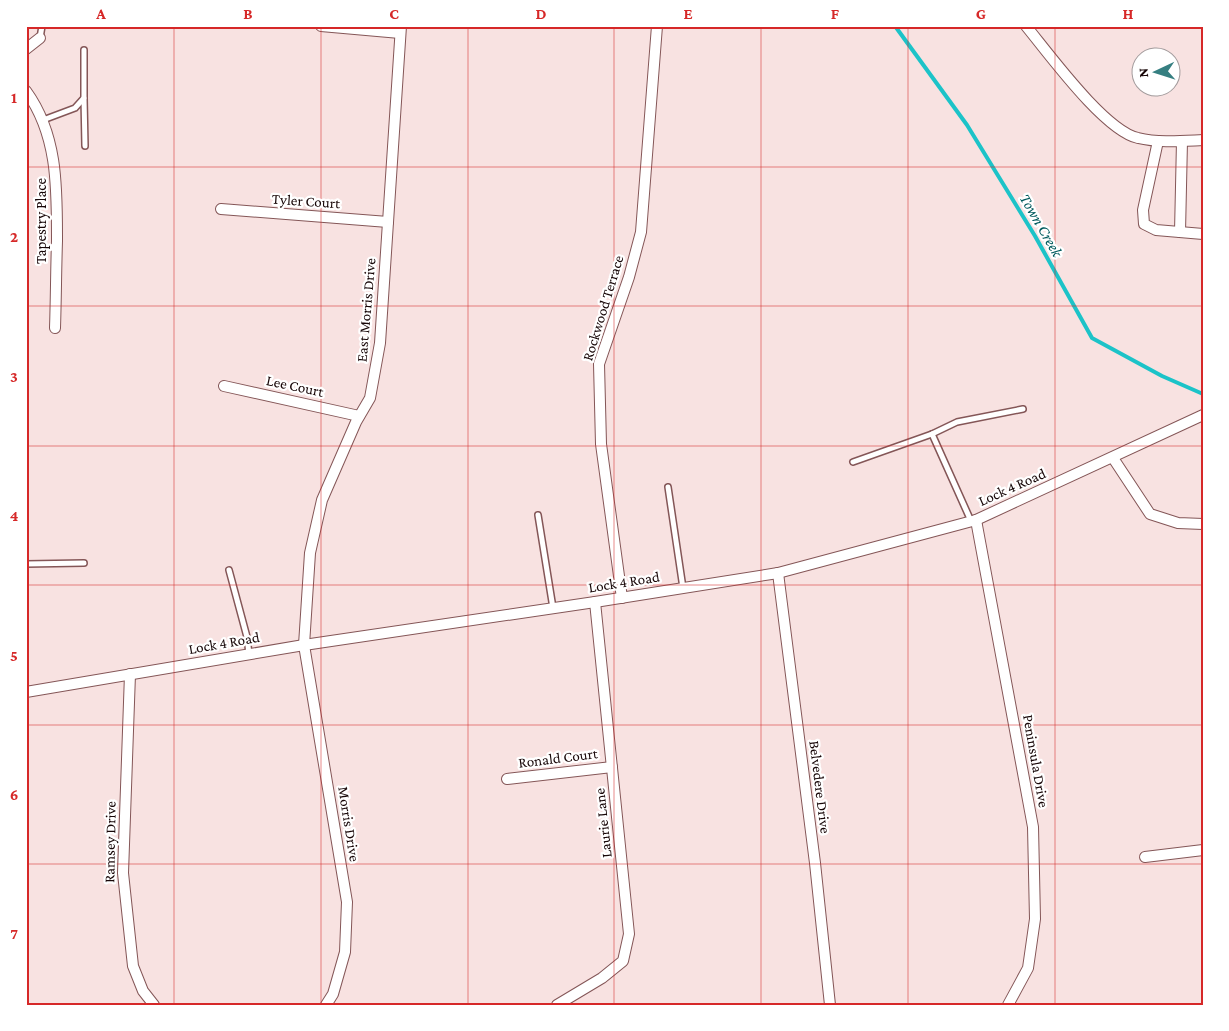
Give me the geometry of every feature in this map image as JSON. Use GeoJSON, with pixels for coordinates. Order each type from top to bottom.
{"type":"FeatureCollection","features":[{"type":"Feature","properties":{"kind":"street"},"geometry":{"type":"LineString","coordinates":[[321,26],[400,29]]}},
{"type":"Feature","properties":{"kind":"street","name":"Rockwood Terrace"},"geometry":{"type":"LineString","coordinates":[[622,598],[601,444],[599,364],[630,277],[642,232],[657,26]]}},
{"type":"Feature","properties":{"kind":"street"},"geometry":{"type":"LineString","coordinates":[[1026,26],[1091,104],[1114,126],[1136,138],[1158,141],[1203,140]]}},
{"type":"Feature","properties":{"kind":"street","name":"East Morris Drive"},"geometry":{"type":"LineString","coordinates":[[304,645],[310,553],[322,500],[359,416],[370,398],[380,343],[400,29]]}},
{"type":"Feature","properties":{"kind":"street"},"geometry":{"type":"LineString","coordinates":[[26,49],[40,38]]}},
{"type":"Feature","properties":{"kind":"street","name":"Tapestry Place"},"geometry":{"type":"LineString","coordinates":[[26,90],[36,104],[49,135],[55,163],[57,188],[55,328]]}},
{"type":"Feature","properties":{"kind":"street"},"geometry":{"type":"LineString","coordinates":[[1180,232],[1182,140]]}},
{"type":"Feature","properties":{"kind":"street"},"geometry":{"type":"LineString","coordinates":[[1158,141],[1143,210],[1144,224],[1156,230],[1203,234]]}},
{"type":"Feature","properties":{"kind":"street","name":"Tyler Court"},"geometry":{"type":"LineString","coordinates":[[221,209],[388,222]]}},
{"type":"Feature","properties":{"kind":"street","name":"Lee Court"},"geometry":{"type":"LineString","coordinates":[[224,386],[359,416]]}},
{"type":"Feature","properties":{"kind":"street","name":"Lock 4 Road"},"geometry":{"type":"LineString","coordinates":[[26,692],[304,645],[778,573],[974,521],[1203,416]]}},
{"type":"Feature","properties":{"kind":"street"},"geometry":{"type":"LineString","coordinates":[[1112,458],[1150,514],[1178,523],[1203,524]]}},
{"type":"Feature","properties":{"kind":"street","name":"Peninsula Drive"},"geometry":{"type":"LineString","coordinates":[[974,521],[1033,826],[1035,919],[1028,968],[1008,1005]]}},
{"type":"Feature","properties":{"kind":"street","name":"Belvedere Drive"},"geometry":{"type":"LineString","coordinates":[[778,573],[815,863],[830,1005]]}},
{"type":"Feature","properties":{"kind":"street","name":"Laurie Lane"},"geometry":{"type":"LineString","coordinates":[[558,1005],[602,978],[624,960],[629,934],[595,602]]}},
{"type":"Feature","properties":{"kind":"street","name":"Morris Drive"},"geometry":{"type":"LineString","coordinates":[[304,645],[347,902],[345,952],[333,994],[326,1005]]}},
{"type":"Feature","properties":{"kind":"street","name":"Ramsey Drive"},"geometry":{"type":"LineString","coordinates":[[130,674],[123,873],[133,966],[144,991],[154,1005]]}},
{"type":"Feature","properties":{"kind":"street","name":"Ronald Court"},"geometry":{"type":"LineString","coordinates":[[507,779],[612,767]]}},
{"type":"Feature","properties":{"kind":"street"},"geometry":{"type":"LineString","coordinates":[[1145,857],[1203,850]]}},
{"type":"Feature","properties":{"kind":"lane"},"geometry":{"type":"LineString","coordinates":[[40,38],[42,26]]}},
{"type":"Feature","properties":{"kind":"lane"},"geometry":{"type":"LineString","coordinates":[[84,50],[85,146]]}},
{"type":"Feature","properties":{"kind":"lane"},"geometry":{"type":"LineString","coordinates":[[42,120],[75,108],[84,98]]}},
{"type":"Feature","properties":{"kind":"lane"},"geometry":{"type":"LineString","coordinates":[[853,462],[932,434],[957,422],[1023,409]]}},
{"type":"Feature","properties":{"kind":"lane"},"geometry":{"type":"LineString","coordinates":[[932,434],[974,521]]}},
{"type":"Feature","properties":{"kind":"lane"},"geometry":{"type":"LineString","coordinates":[[668,487],[683,588]]}},
{"type":"Feature","properties":{"kind":"lane"},"geometry":{"type":"LineString","coordinates":[[538,515],[553,608]]}},
{"type":"Feature","properties":{"kind":"lane"},"geometry":{"type":"LineString","coordinates":[[26,564],[84,563]]}},
{"type":"Feature","properties":{"kind":"lane"},"geometry":{"type":"LineString","coordinates":[[229,570],[247,637],[249,654]]}},
{"type":"Feature","properties":{"kind":"waterway","name":"Town Creek"},"geometry":{"type":"LineString","coordinates":[[895,26],[967,125],[1035,236],[1092,338],[1162,376],[1203,394]]}}]}
